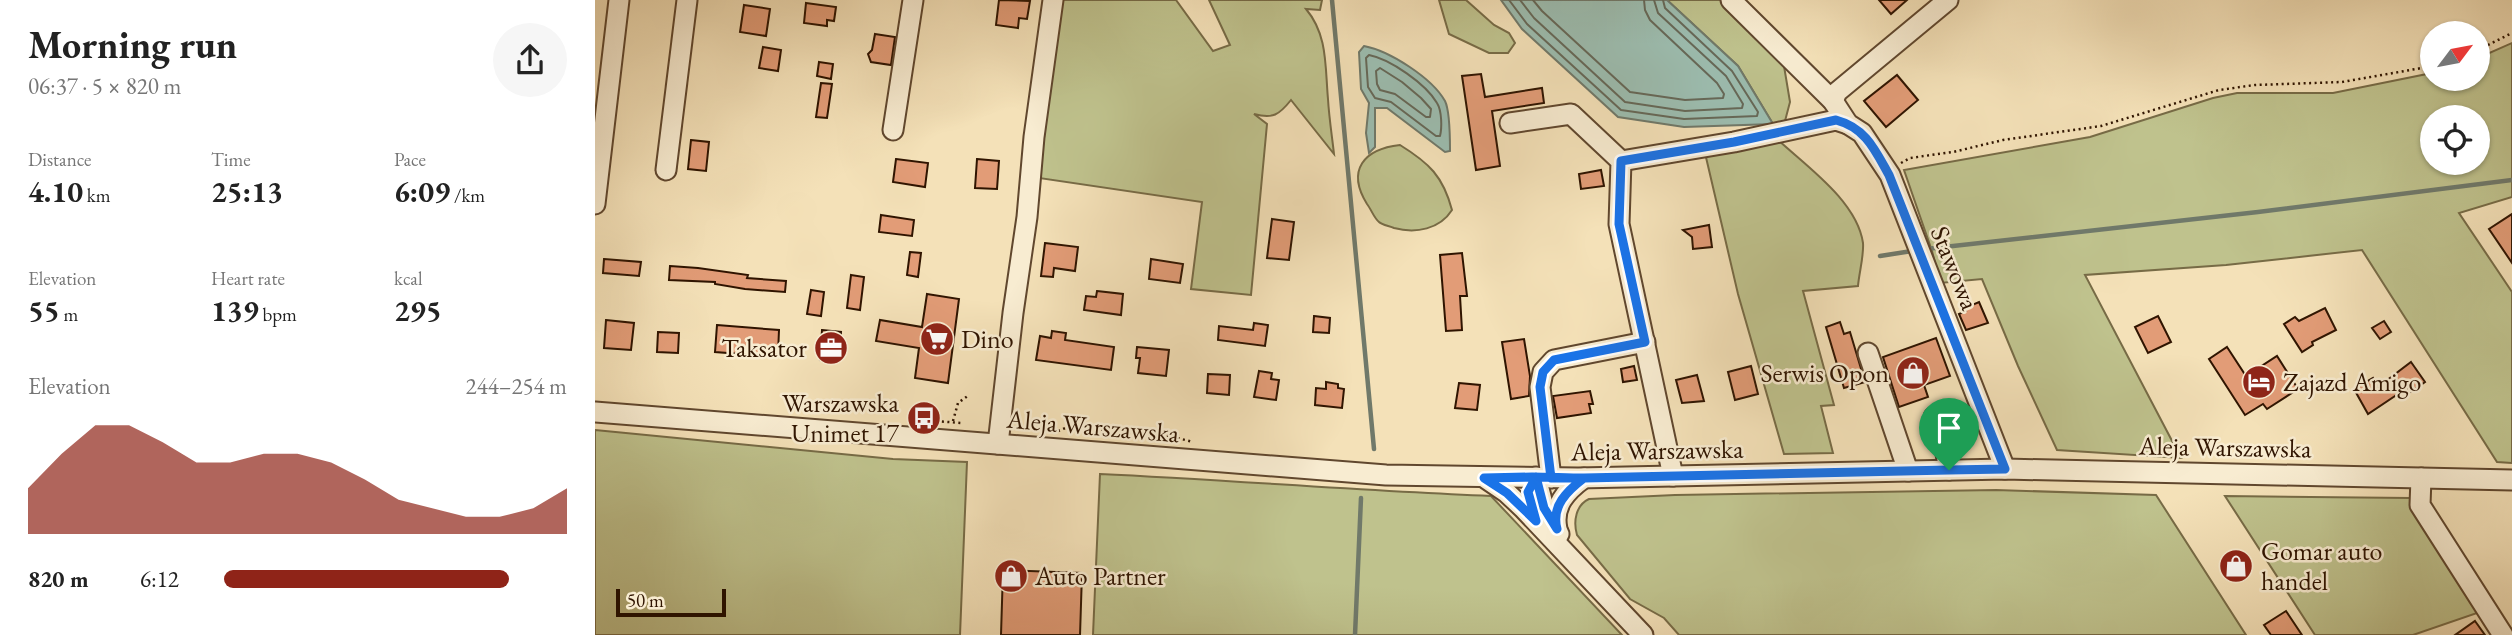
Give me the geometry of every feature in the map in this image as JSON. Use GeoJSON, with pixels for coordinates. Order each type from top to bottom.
{"type":"FeatureCollection","features":[{"type":"Feature","properties":{"kind":"street"},"geometry":{"type":"LineString","coordinates":[[595,204],[619,0]]}},
{"type":"Feature","properties":{"kind":"street"},"geometry":{"type":"LineString","coordinates":[[666,170],[687,0]]}},
{"type":"Feature","properties":{"kind":"street"},"geometry":{"type":"LineString","coordinates":[[893,130],[913,0]]}},
{"type":"Feature","properties":{"kind":"street"},"geometry":{"type":"LineString","coordinates":[[998,444],[1027,217],[1034,136],[1053,0]]}},
{"type":"Feature","properties":{"kind":"street","name":"Stawowa"},"geometry":{"type":"LineString","coordinates":[[1731,0],[1833,101],[1848,124],[1862,132],[1889,175],[2005,469]]}},
{"type":"Feature","properties":{"kind":"street"},"geometry":{"type":"LineString","coordinates":[[1833,101],[1837,92],[1948,0]]}},
{"type":"Feature","properties":{"kind":"street"},"geometry":{"type":"LineString","coordinates":[[1510,123],[1571,114],[1621,161],[1619,224],[1673,476]]}},
{"type":"Feature","properties":{"kind":"street"},"geometry":{"type":"LineString","coordinates":[[1621,161],[1734,142],[1836,120],[1848,124]]}},
{"type":"Feature","properties":{"kind":"street"},"geometry":{"type":"LineString","coordinates":[[1584,573],[1544,508],[1540,387],[1543,372],[1554,360],[1645,342]]}},
{"type":"Feature","properties":{"kind":"street"},"geometry":{"type":"LineString","coordinates":[[1868,353],[1908,471]]}},
{"type":"Feature","properties":{"kind":"street","name":"Aleja Warszawska"},"geometry":{"type":"LineString","coordinates":[[595,412],[1386,475],[1584,478],[2005,469],[2512,480]]}},
{"type":"Feature","properties":{"kind":"street"},"geometry":{"type":"LineString","coordinates":[[1934,417],[1943,438],[1949,470]]}},
{"type":"Feature","properties":{"kind":"street"},"geometry":{"type":"LineString","coordinates":[[1536,521],[1528,492],[1543,477]]}},
{"type":"Feature","properties":{"kind":"street"},"geometry":{"type":"LineString","coordinates":[[1484,478],[1507,493],[1536,521],[1643,635]]}},
{"type":"Feature","properties":{"kind":"street"},"geometry":{"type":"LineString","coordinates":[[1557,529],[1555,514],[1558,506],[1569,489],[1584,478]]}},
{"type":"Feature","properties":{"kind":"street"},"geometry":{"type":"LineString","coordinates":[[2421,478],[2420,505],[2503,635]]}},
{"type":"Feature","properties":{"kind":"path"},"geometry":{"type":"LineString","coordinates":[[2490,44],[2512,33]]}},
{"type":"Feature","properties":{"kind":"path"},"geometry":{"type":"LineString","coordinates":[[1889,175],[1910,158],[1953,152],[2003,140],[2101,126],[2219,90],[2255,85],[2342,82],[2420,68]]}},
{"type":"Feature","properties":{"kind":"path"},"geometry":{"type":"LineString","coordinates":[[953,421],[958,403],[969,395]]}},
{"type":"Feature","properties":{"kind":"green space"},"geometry":{"type":"Polygon","coordinates":[[[1061,0],[1176,0],[1213,51],[1230,45],[1209,0],[1322,0],[1320,10],[1306,9],[1322,40],[1334,154],[1291,100],[1275,114],[1254,114],[1267,124],[1251,295],[1191,289],[1202,202],[1039,178],[1061,0]]]}},
{"type":"Feature","properties":{"kind":"green space"},"geometry":{"type":"Polygon","coordinates":[[[1439,0],[1466,0],[1494,25],[1509,33],[1515,43],[1508,53],[1489,53],[1449,34],[1439,0]]]}},
{"type":"Feature","properties":{"kind":"green space"},"geometry":{"type":"Polygon","coordinates":[[[1667,0],[1725,0],[1753,28],[1784,66],[1790,102],[1785,121],[1773,124],[1738,66],[1667,0]]]}},
{"type":"Feature","properties":{"kind":"green space"},"geometry":{"type":"Polygon","coordinates":[[[2512,43],[2512,197],[2459,213],[2512,292],[2512,463],[2497,462],[2362,250],[2226,265],[2085,275],[2181,458],[2057,450],[1982,279],[1940,283],[1904,170],[2090,137],[2237,93],[2333,93],[2420,75],[2420,91],[2490,91],[2490,53],[2512,43]]]}},
{"type":"Feature","properties":{"kind":"green space"},"geometry":{"type":"Polygon","coordinates":[[[1777,139],[1841,199],[1859,228],[1863,243],[1858,286],[1803,291],[1834,405],[1821,406],[1833,453],[1784,454],[1738,294],[1705,153],[1777,139]]]}},
{"type":"Feature","properties":{"kind":"green space"},"geometry":{"type":"Polygon","coordinates":[[[1400,145],[1427,165],[1444,188],[1452,210],[1434,226],[1419,230],[1402,230],[1382,224],[1361,192],[1358,181],[1362,163],[1377,151],[1400,145]]]}},
{"type":"Feature","properties":{"kind":"green space"},"geometry":{"type":"Polygon","coordinates":[[[595,430],[893,459],[967,462],[960,635],[595,635],[595,430]]]}},
{"type":"Feature","properties":{"kind":"green space"},"geometry":{"type":"Polygon","coordinates":[[[1100,474],[1491,496],[1622,635],[1093,635],[1100,474]]]}},
{"type":"Feature","properties":{"kind":"green space"},"geometry":{"type":"Polygon","coordinates":[[[1996,490],[2156,495],[2246,635],[1679,635],[1664,618],[1630,599],[1577,535],[1575,524],[1578,509],[1589,499],[1996,490]]]}},
{"type":"Feature","properties":{"kind":"green space"},"geometry":{"type":"Polygon","coordinates":[[[2225,496],[2410,498],[2480,612],[2413,635],[2315,635],[2225,496]]]}},
{"type":"Feature","properties":{"kind":"water"},"geometry":{"type":"Polygon","coordinates":[[[1501,0],[1667,0],[1738,66],[1773,124],[1684,127],[1618,117],[1522,29],[1501,0]]]}},
{"type":"Feature","properties":{"kind":"water"},"geometry":{"type":"Polygon","coordinates":[[[1364,46],[1386,53],[1409,67],[1439,92],[1448,111],[1450,151],[1445,152],[1387,108],[1375,108],[1375,147],[1369,153],[1366,133],[1369,103],[1361,89],[1359,52],[1364,46]]]}},
{"type":"Feature","properties":{"kind":"building"},"geometry":{"type":"Polygon","coordinates":[[[999,0],[1030,1],[1027,19],[1019,18],[1018,28],[996,25],[999,0]]]}},
{"type":"Feature","properties":{"kind":"building"},"geometry":{"type":"Polygon","coordinates":[[[1879,0],[1907,0],[1891,14],[1879,0]]]}},
{"type":"Feature","properties":{"kind":"building"},"geometry":{"type":"Polygon","coordinates":[[[806,3],[836,7],[834,21],[827,20],[827,26],[804,23],[806,3]]]}},
{"type":"Feature","properties":{"kind":"building"},"geometry":{"type":"Polygon","coordinates":[[[744,5],[770,9],[766,36],[740,32],[744,5]]]}},
{"type":"Feature","properties":{"kind":"building"},"geometry":{"type":"Polygon","coordinates":[[[875,34],[895,37],[891,65],[871,62],[868,54],[872,50],[875,34]]]}},
{"type":"Feature","properties":{"kind":"building"},"geometry":{"type":"Polygon","coordinates":[[[763,47],[781,50],[778,71],[759,68],[763,47]]]}},
{"type":"Feature","properties":{"kind":"building"},"geometry":{"type":"Polygon","coordinates":[[[819,62],[833,64],[831,79],[817,76],[819,62]]]}},
{"type":"Feature","properties":{"kind":"building"},"geometry":{"type":"Polygon","coordinates":[[[1481,74],[1485,97],[1542,88],[1544,103],[1492,111],[1500,166],[1476,170],[1462,76],[1481,74]]]}},
{"type":"Feature","properties":{"kind":"building"},"geometry":{"type":"Polygon","coordinates":[[[1897,75],[1918,100],[1886,127],[1864,101],[1897,75]]]}},
{"type":"Feature","properties":{"kind":"building"},"geometry":{"type":"Polygon","coordinates":[[[821,83],[832,84],[827,118],[816,117],[821,83]]]}},
{"type":"Feature","properties":{"kind":"building"},"geometry":{"type":"Polygon","coordinates":[[[691,140],[709,142],[706,171],[688,169],[691,140]]]}},
{"type":"Feature","properties":{"kind":"building"},"geometry":{"type":"Polygon","coordinates":[[[896,159],[928,163],[925,187],[893,182],[896,159]]]}},
{"type":"Feature","properties":{"kind":"building"},"geometry":{"type":"Polygon","coordinates":[[[977,159],[999,161],[997,189],[975,188],[977,159]]]}},
{"type":"Feature","properties":{"kind":"building"},"geometry":{"type":"Polygon","coordinates":[[[1601,170],[1604,186],[1581,189],[1579,174],[1601,170]]]}},
{"type":"Feature","properties":{"kind":"building"},"geometry":{"type":"Polygon","coordinates":[[[2512,214],[2512,263],[2489,229],[2512,214]]]}},
{"type":"Feature","properties":{"kind":"building"},"geometry":{"type":"Polygon","coordinates":[[[881,215],[914,220],[912,236],[879,232],[881,215]]]}},
{"type":"Feature","properties":{"kind":"building"},"geometry":{"type":"Polygon","coordinates":[[[1272,219],[1294,222],[1289,260],[1267,258],[1272,219]]]}},
{"type":"Feature","properties":{"kind":"building"},"geometry":{"type":"Polygon","coordinates":[[[1709,225],[1712,247],[1693,249],[1692,237],[1683,230],[1709,225]]]}},
{"type":"Feature","properties":{"kind":"building"},"geometry":{"type":"Polygon","coordinates":[[[1045,243],[1078,247],[1075,271],[1054,268],[1053,277],[1041,276],[1045,243]]]}},
{"type":"Feature","properties":{"kind":"building"},"geometry":{"type":"Polygon","coordinates":[[[910,252],[921,253],[918,277],[907,275],[910,252]]]}},
{"type":"Feature","properties":{"kind":"building"},"geometry":{"type":"Polygon","coordinates":[[[1462,253],[1467,296],[1460,296],[1462,330],[1446,331],[1440,255],[1462,253]]]}},
{"type":"Feature","properties":{"kind":"building"},"geometry":{"type":"Polygon","coordinates":[[[604,259],[641,262],[639,276],[603,273],[604,259]]]}},
{"type":"Feature","properties":{"kind":"building"},"geometry":{"type":"Polygon","coordinates":[[[1151,259],[1183,264],[1180,283],[1149,279],[1151,259]]]}},
{"type":"Feature","properties":{"kind":"building"},"geometry":{"type":"Polygon","coordinates":[[[670,266],[786,281],[785,292],[745,289],[715,282],[669,280],[670,266]]]}},
{"type":"Feature","properties":{"kind":"building"},"geometry":{"type":"Polygon","coordinates":[[[851,275],[864,277],[860,310],[847,308],[851,275]]]}},
{"type":"Feature","properties":{"kind":"building"},"geometry":{"type":"Polygon","coordinates":[[[811,290],[824,292],[821,316],[807,314],[811,290]]]}},
{"type":"Feature","properties":{"kind":"building"},"geometry":{"type":"Polygon","coordinates":[[[1097,291],[1123,294],[1121,315],[1084,310],[1086,296],[1096,297],[1097,291]]]}},
{"type":"Feature","properties":{"kind":"building","name":"Dino"},"geometry":{"type":"Polygon","coordinates":[[[927,294],[959,299],[948,383],[915,378],[919,348],[876,341],[880,320],[922,327],[927,294]]]}},
{"type":"Feature","properties":{"kind":"building"},"geometry":{"type":"Polygon","coordinates":[[[1979,302],[1988,323],[1966,330],[1959,314],[1979,302]]]}},
{"type":"Feature","properties":{"kind":"building"},"geometry":{"type":"Polygon","coordinates":[[[2325,308],[2336,330],[2312,342],[2313,345],[2302,352],[2284,324],[2295,317],[2299,321],[2325,308]]]}},
{"type":"Feature","properties":{"kind":"building"},"geometry":{"type":"Polygon","coordinates":[[[1314,316],[1330,318],[1329,333],[1313,332],[1314,316]]]}},
{"type":"Feature","properties":{"kind":"building"},"geometry":{"type":"Polygon","coordinates":[[[2158,316],[2171,342],[2148,353],[2135,327],[2158,316]]]}},
{"type":"Feature","properties":{"kind":"building"},"geometry":{"type":"Polygon","coordinates":[[[606,320],[634,323],[631,350],[604,348],[606,320]]]}},
{"type":"Feature","properties":{"kind":"building"},"geometry":{"type":"Polygon","coordinates":[[[2384,321],[2391,332],[2380,339],[2372,328],[2384,321]]]}},
{"type":"Feature","properties":{"kind":"building"},"geometry":{"type":"Polygon","coordinates":[[[1840,322],[1844,334],[1850,332],[1865,382],[1844,388],[1826,327],[1840,322]]]}},
{"type":"Feature","properties":{"kind":"building"},"geometry":{"type":"Polygon","coordinates":[[[1254,323],[1268,325],[1265,346],[1218,340],[1219,326],[1253,330],[1254,323]]]}},
{"type":"Feature","properties":{"kind":"building"},"geometry":{"type":"Polygon","coordinates":[[[717,325],[779,330],[778,354],[768,353],[767,356],[715,352],[717,325]]]}},
{"type":"Feature","properties":{"kind":"building"},"geometry":{"type":"Polygon","coordinates":[[[822,330],[841,332],[839,361],[820,360],[822,330]]]}},
{"type":"Feature","properties":{"kind":"building"},"geometry":{"type":"Polygon","coordinates":[[[1052,331],[1066,333],[1065,340],[1114,347],[1111,370],[1036,360],[1040,336],[1051,338],[1052,331]]]}},
{"type":"Feature","properties":{"kind":"building"},"geometry":{"type":"Polygon","coordinates":[[[658,332],[679,333],[678,353],[657,352],[658,332]]]}},
{"type":"Feature","properties":{"kind":"building"},"geometry":{"type":"Polygon","coordinates":[[[1936,338],[1950,376],[1924,385],[1928,397],[1899,407],[1883,357],[1936,338]]]}},
{"type":"Feature","properties":{"kind":"building"},"geometry":{"type":"Polygon","coordinates":[[[1524,339],[1530,376],[1529,396],[1511,399],[1502,342],[1524,339]]]}},
{"type":"Feature","properties":{"kind":"building"},"geometry":{"type":"Polygon","coordinates":[[[1137,347],[1169,350],[1166,376],[1138,373],[1140,358],[1136,358],[1137,347]]]}},
{"type":"Feature","properties":{"kind":"building","name":"Zajazd Amigo"},"geometry":{"type":"Polygon","coordinates":[[[2227,347],[2246,376],[2277,356],[2298,389],[2267,409],[2263,404],[2245,415],[2209,359],[2227,347]]]}},
{"type":"Feature","properties":{"kind":"building"},"geometry":{"type":"Polygon","coordinates":[[[2411,362],[2425,382],[2411,392],[2407,388],[2368,414],[2354,389],[2373,378],[2378,387],[2411,362]]]}},
{"type":"Feature","properties":{"kind":"building"},"geometry":{"type":"Polygon","coordinates":[[[1634,366],[1637,380],[1623,382],[1621,369],[1634,366]]]}},
{"type":"Feature","properties":{"kind":"building"},"geometry":{"type":"Polygon","coordinates":[[[1751,366],[1758,394],[1735,400],[1728,372],[1751,366]]]}},
{"type":"Feature","properties":{"kind":"building"},"geometry":{"type":"Polygon","coordinates":[[[1259,371],[1272,373],[1271,379],[1279,380],[1276,400],[1254,397],[1259,371]]]}},
{"type":"Feature","properties":{"kind":"building"},"geometry":{"type":"Polygon","coordinates":[[[1208,374],[1230,375],[1229,395],[1207,393],[1208,374]]]}},
{"type":"Feature","properties":{"kind":"building"},"geometry":{"type":"Polygon","coordinates":[[[1697,375],[1704,401],[1682,403],[1676,380],[1697,375]]]}},
{"type":"Feature","properties":{"kind":"building"},"geometry":{"type":"Polygon","coordinates":[[[1326,382],[1338,384],[1338,388],[1344,389],[1342,408],[1315,405],[1316,388],[1326,389],[1326,382]]]}},
{"type":"Feature","properties":{"kind":"building"},"geometry":{"type":"Polygon","coordinates":[[[1459,383],[1480,385],[1477,410],[1455,408],[1459,383]]]}},
{"type":"Feature","properties":{"kind":"building"},"geometry":{"type":"Polygon","coordinates":[[[1590,391],[1593,404],[1589,404],[1591,413],[1557,418],[1553,396],[1590,391]]]}},
{"type":"Feature","properties":{"kind":"building"},"geometry":{"type":"Polygon","coordinates":[[[1003,570],[1082,573],[1080,635],[1001,635],[1003,570]]]}},
{"type":"Feature","properties":{"kind":"building"},"geometry":{"type":"Polygon","coordinates":[[[2286,611],[2302,635],[2271,635],[2264,625],[2286,611]]]}},
{"type":"Feature","properties":{"kind":"building"},"geometry":{"type":"Polygon","coordinates":[[[2475,621],[2485,635],[2455,635],[2475,621]]]}},
{"type":"Feature","properties":{"kind":"waterway"},"geometry":{"type":"LineString","coordinates":[[1332,0],[1374,449]]}},
{"type":"Feature","properties":{"kind":"waterway"},"geometry":{"type":"LineString","coordinates":[[1926,249],[2512,180]]}},
{"type":"Feature","properties":{"kind":"waterway"},"geometry":{"type":"LineString","coordinates":[[1880,256],[1912,251]]}},
{"type":"Feature","properties":{"kind":"waterway"},"geometry":{"type":"LineString","coordinates":[[1355,635],[1361,498]]}},
{"type":"Feature","properties":{"kind":"place","name":"Dino"},"geometry":{"type":"Point","coordinates":[937,339]}},
{"type":"Feature","properties":{"kind":"place","name":"Taksator"},"geometry":{"type":"Point","coordinates":[831,348]}},
{"type":"Feature","properties":{"kind":"place","name":"Serwis Opon"},"geometry":{"type":"Point","coordinates":[1913,373]}},
{"type":"Feature","properties":{"kind":"place","name":"Zajazd Amigo"},"geometry":{"type":"Point","coordinates":[2259,382]}},
{"type":"Feature","properties":{"kind":"place","name":"Warszawska Unimet 17"},"geometry":{"type":"Point","coordinates":[924,418]}},
{"type":"Feature","properties":{"kind":"place","name":"Gomar auto handel"},"geometry":{"type":"Point","coordinates":[2236,566]}},
{"type":"Feature","properties":{"kind":"place","name":"Auto Partner"},"geometry":{"type":"Point","coordinates":[1011,576]}},
{"type":"Feature","properties":{"kind":"route"},"geometry":{"type":"LineString","coordinates":[[1949,470],[1584,478],[1578,478],[1551,478],[1536,477],[1484,478],[1507,493],[1536,521],[1528,500],[1529,486],[1536,477],[1544,508],[1557,529],[1555,514],[1558,506],[1569,489],[1584,478],[1551,478],[1540,387],[1543,372],[1554,360],[1645,342],[1619,224],[1621,161],[1734,142],[1836,120],[1862,132],[1889,175],[2005,469],[1949,470]]}}]}
